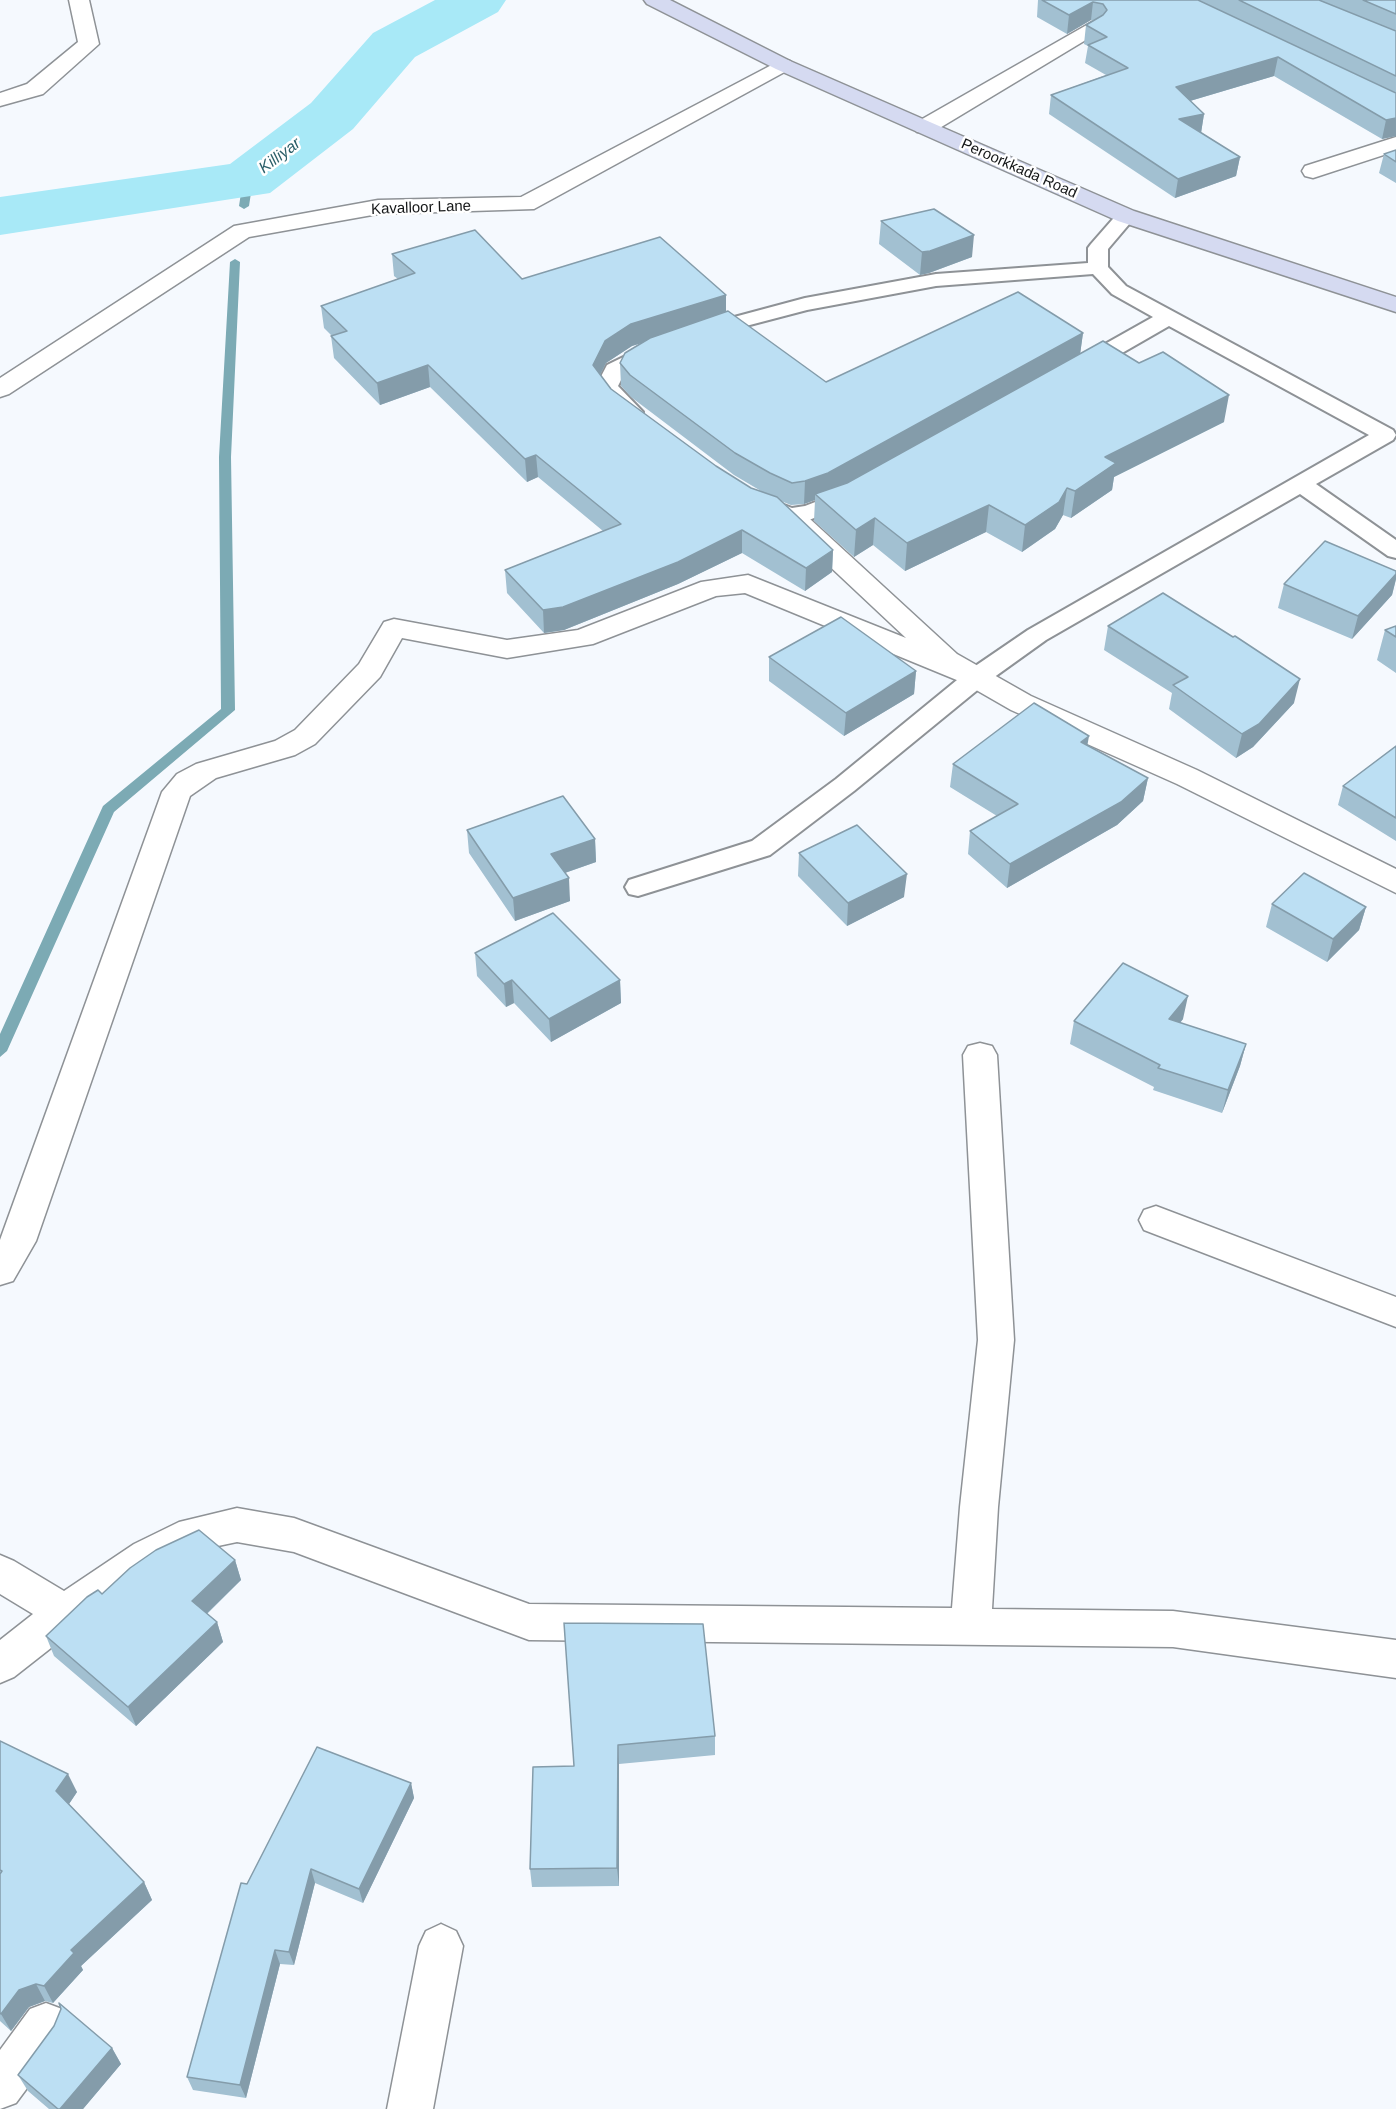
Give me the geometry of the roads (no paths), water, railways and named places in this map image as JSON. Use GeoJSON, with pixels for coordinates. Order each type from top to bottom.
{"type":"FeatureCollection","features":[{"type":"Feature","properties":{"kind":"main road","name":"Peroorkkada Road"},"geometry":{"type":"LineString","coordinates":[[654,0],[783,64],[1126,216],[1396,305]]}},
{"type":"Feature","properties":{"kind":"street"},"geometry":{"type":"LineString","coordinates":[[0,100],[35,89],[89,44],[78,0]]}},
{"type":"Feature","properties":{"kind":"street"},"geometry":{"type":"LineString","coordinates":[[925,127],[1092,28]]}},
{"type":"Feature","properties":{"kind":"street","name":"Kavalloor Lane"},"geometry":{"type":"LineString","coordinates":[[0,389],[242,231],[378,207],[526,204],[783,64]]}},
{"type":"Feature","properties":{"kind":"street"},"geometry":{"type":"LineString","coordinates":[[1312,171],[1396,144]]}},
{"type":"Feature","properties":{"kind":"street"},"geometry":{"type":"LineString","coordinates":[[789,515],[947,660],[1022,703],[1187,777],[1396,882]]}},
{"type":"Feature","properties":{"kind":"street"},"geometry":{"type":"LineString","coordinates":[[0,1271],[18,1241],[177,792],[188,781],[206,771],[285,748],[305,737],[370,670],[394,628],[507,649],[583,638],[711,588],[748,584],[977,677]]}},
{"type":"Feature","properties":{"kind":"street"},"geometry":{"type":"LineString","coordinates":[[971,1627],[979,1507],[996,1340],[980,1055]]}},
{"type":"Feature","properties":{"kind":"street"},"geometry":{"type":"LineString","coordinates":[[1156,1220],[1396,1312]]}},
{"type":"Feature","properties":{"kind":"street"},"geometry":{"type":"LineString","coordinates":[[0,1664],[65,1613],[148,1556],[193,1534],[237,1525],[294,1535],[529,1622],[1173,1629],[1396,1659]]}},
{"type":"Feature","properties":{"kind":"street"},"geometry":{"type":"LineString","coordinates":[[0,1573],[65,1613]]}},
{"type":"Feature","properties":{"kind":"street"},"geometry":{"type":"LineString","coordinates":[[410,2109],[441,1946]]}},
{"type":"Feature","properties":{"kind":"street"},"geometry":{"type":"LineString","coordinates":[[0,2087],[46,2025]]}},
{"type":"Feature","properties":{"kind":"lane"},"geometry":{"type":"LineString","coordinates":[[638,887],[761,848],[845,785],[977,677],[1037,635],[1385,435],[1119,290],[1098,268],[1098,248],[1126,216]]}},
{"type":"Feature","properties":{"kind":"lane"},"geometry":{"type":"LineString","coordinates":[[650,425],[621,404],[607,386],[615,370],[641,353],[805,304],[876,290],[936,280],[1098,268]]}},
{"type":"Feature","properties":{"kind":"lane"},"geometry":{"type":"LineString","coordinates":[[1059,379],[1169,317]]}},
{"type":"Feature","properties":{"kind":"lane"},"geometry":{"type":"LineString","coordinates":[[1301,484],[1396,551]]}},
{"type":"Feature","properties":{"kind":"lane"},"geometry":{"type":"LineString","coordinates":[[743,492],[789,515],[809,513],[836,503],[867,486]]}},
{"type":"Feature","properties":{"kind":"waterway","name":"Killiyar"},"geometry":{"type":"LineString","coordinates":[[0,216],[248,180],[332,116],[394,45],[478,0]]}},
{"type":"Feature","properties":{"kind":"waterway"},"geometry":{"type":"LineString","coordinates":[[244,206],[248,180]]}},
{"type":"Feature","properties":{"kind":"waterway"},"geometry":{"type":"LineString","coordinates":[[0,1051],[108,809],[228,710],[225,457],[235,262]]}}]}
